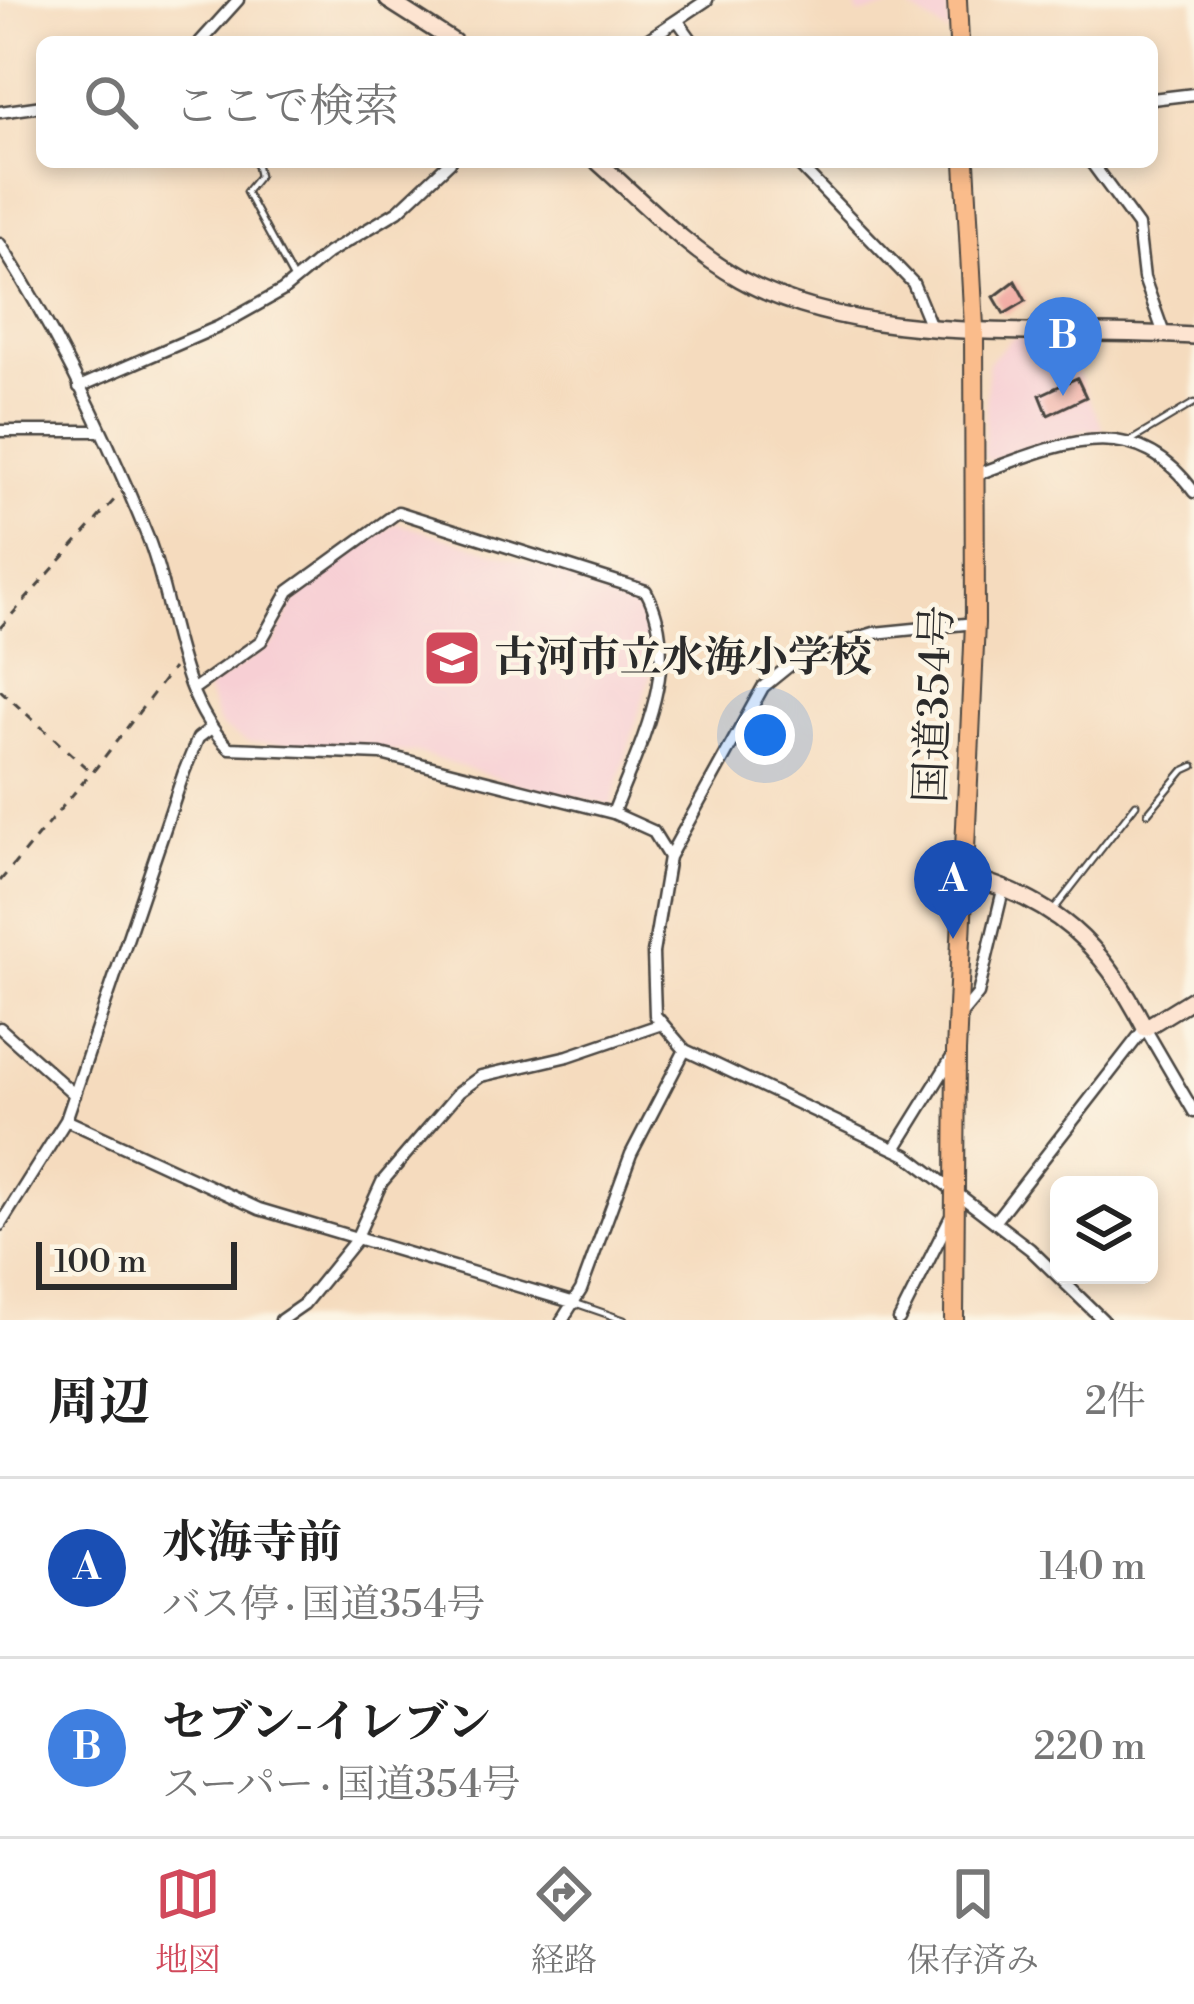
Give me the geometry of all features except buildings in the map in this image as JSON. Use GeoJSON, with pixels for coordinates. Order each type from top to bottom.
{"type":"FeatureCollection","features":[{"type":"Feature","properties":{"kind":"highway"},"geometry":{"type":"LineString","coordinates":[[958,0],[959,36]]}},
{"type":"Feature","properties":{"kind":"highway","name":"国道354号"},"geometry":{"type":"LineString","coordinates":[[954,1320],[956,1052],[974,623],[974,328],[965,168]]}},
{"type":"Feature","properties":{"kind":"street"},"geometry":{"type":"LineString","coordinates":[[205,36],[238,0]]}},
{"type":"Feature","properties":{"kind":"street"},"geometry":{"type":"LineString","coordinates":[[388,0],[445,36]]}},
{"type":"Feature","properties":{"kind":"street"},"geometry":{"type":"LineString","coordinates":[[654,36],[707,0]]}},
{"type":"Feature","properties":{"kind":"street"},"geometry":{"type":"LineString","coordinates":[[678,21],[689,36]]}},
{"type":"Feature","properties":{"kind":"street"},"geometry":{"type":"LineString","coordinates":[[1158,98],[1194,94]]}},
{"type":"Feature","properties":{"kind":"street"},"geometry":{"type":"LineString","coordinates":[[0,112],[36,107]]}},
{"type":"Feature","properties":{"kind":"street"},"geometry":{"type":"LineString","coordinates":[[79,387],[218,327],[398,211],[443,168]]}},
{"type":"Feature","properties":{"kind":"street"},"geometry":{"type":"LineString","coordinates":[[605,168],[739,278],[826,310],[974,328],[1194,336]]}},
{"type":"Feature","properties":{"kind":"street"},"geometry":{"type":"LineString","coordinates":[[802,168],[913,283],[931,324]]}},
{"type":"Feature","properties":{"kind":"street"},"geometry":{"type":"LineString","coordinates":[[1095,168],[1138,226],[1144,278],[1164,334]]}},
{"type":"Feature","properties":{"kind":"street"},"geometry":{"type":"LineString","coordinates":[[0,244],[100,431],[151,545],[179,659],[210,729],[229,748],[381,754],[613,813],[653,831],[669,857]]}},
{"type":"Feature","properties":{"kind":"street"},"geometry":{"type":"LineString","coordinates":[[0,431],[100,431]]}},
{"type":"Feature","properties":{"kind":"street"},"geometry":{"type":"LineString","coordinates":[[975,475],[1085,436],[1126,444],[1174,468],[1194,492]]}},
{"type":"Feature","properties":{"kind":"street"},"geometry":{"type":"LineString","coordinates":[[195,688],[261,641],[289,591],[398,512],[646,591],[665,638],[646,729],[613,813]]}},
{"type":"Feature","properties":{"kind":"street"},"geometry":{"type":"LineString","coordinates":[[974,623],[874,633],[794,662],[763,687],[669,857],[653,953],[659,1025],[685,1050],[895,1149],[954,1187],[1103,1320]]}},
{"type":"Feature","properties":{"kind":"street"},"geometry":{"type":"LineString","coordinates":[[0,1225],[66,1120],[184,772],[198,738],[210,729]]}},
{"type":"Feature","properties":{"kind":"street"},"geometry":{"type":"LineString","coordinates":[[964,874],[1004,886],[1053,911],[1119,982],[1194,1112]]}},
{"type":"Feature","properties":{"kind":"street"},"geometry":{"type":"LineString","coordinates":[[958,1018],[978,994],[1004,886]]}},
{"type":"Feature","properties":{"kind":"street"},"geometry":{"type":"LineString","coordinates":[[995,1221],[1145,1028],[1194,998]]}},
{"type":"Feature","properties":{"kind":"street"},"geometry":{"type":"LineString","coordinates":[[281,1320],[304,1304],[355,1241],[382,1182],[470,1084],[659,1025]]}},
{"type":"Feature","properties":{"kind":"street"},"geometry":{"type":"LineString","coordinates":[[0,1028],[75,1095]]}},
{"type":"Feature","properties":{"kind":"street"},"geometry":{"type":"LineString","coordinates":[[562,1320],[575,1303],[631,1154],[685,1050]]}},
{"type":"Feature","properties":{"kind":"street"},"geometry":{"type":"LineString","coordinates":[[895,1149],[956,1052]]}},
{"type":"Feature","properties":{"kind":"street"},"geometry":{"type":"LineString","coordinates":[[66,1120],[259,1209],[575,1303]]}},
{"type":"Feature","properties":{"kind":"street"},"geometry":{"type":"LineString","coordinates":[[899,1320],[954,1210]]}},
{"type":"Feature","properties":{"kind":"lane"},"geometry":{"type":"LineString","coordinates":[[257,168],[259,176],[246,192],[295,280]]}},
{"type":"Feature","properties":{"kind":"lane"},"geometry":{"type":"LineString","coordinates":[[1126,444],[1194,403]]}},
{"type":"Feature","properties":{"kind":"lane"},"geometry":{"type":"LineString","coordinates":[[1148,813],[1154,799],[1194,766]]}},
{"type":"Feature","properties":{"kind":"lane"},"geometry":{"type":"LineString","coordinates":[[1053,911],[1136,804]]}},
{"type":"Feature","properties":{"kind":"lane"},"geometry":{"type":"LineString","coordinates":[[575,1303],[624,1320]]}},
{"type":"Feature","properties":{"kind":"path"},"geometry":{"type":"LineString","coordinates":[[0,628],[125,488]]}},
{"type":"Feature","properties":{"kind":"path"},"geometry":{"type":"LineString","coordinates":[[0,881],[92,773],[179,659]]}},
{"type":"Feature","properties":{"kind":"path"},"geometry":{"type":"LineString","coordinates":[[0,690],[92,773]]}},
{"type":"Feature","properties":{"kind":"shaded area"},"geometry":{"type":"Polygon","coordinates":[[[854,0],[948,0],[949,34],[904,5],[858,15],[854,0]]]}},
{"type":"Feature","properties":{"kind":"shaded area"},"geometry":{"type":"Polygon","coordinates":[[[1013,337],[1062,341],[1104,430],[1087,430],[990,461],[984,457],[988,362],[1013,337]]]}},
{"type":"Feature","properties":{"kind":"shaded area","name":"古河市立水海小学校"},"geometry":{"type":"Polygon","coordinates":[[[397,523],[639,596],[656,629],[651,673],[611,806],[522,786],[418,753],[247,742],[220,726],[206,690],[274,643],[292,604],[348,550],[397,523]]]}},
{"type":"Feature","properties":{"kind":"place","name":"セブン-イレブン"},"geometry":{"type":"Point","coordinates":[1063,396]}},
{"type":"Feature","properties":{"kind":"place","name":"古河市立水海小学校"},"geometry":{"type":"Point","coordinates":[452,658]}},
{"type":"Feature","properties":{"kind":"place","name":"水海寺前"},"geometry":{"type":"Point","coordinates":[953,939]}}]}
